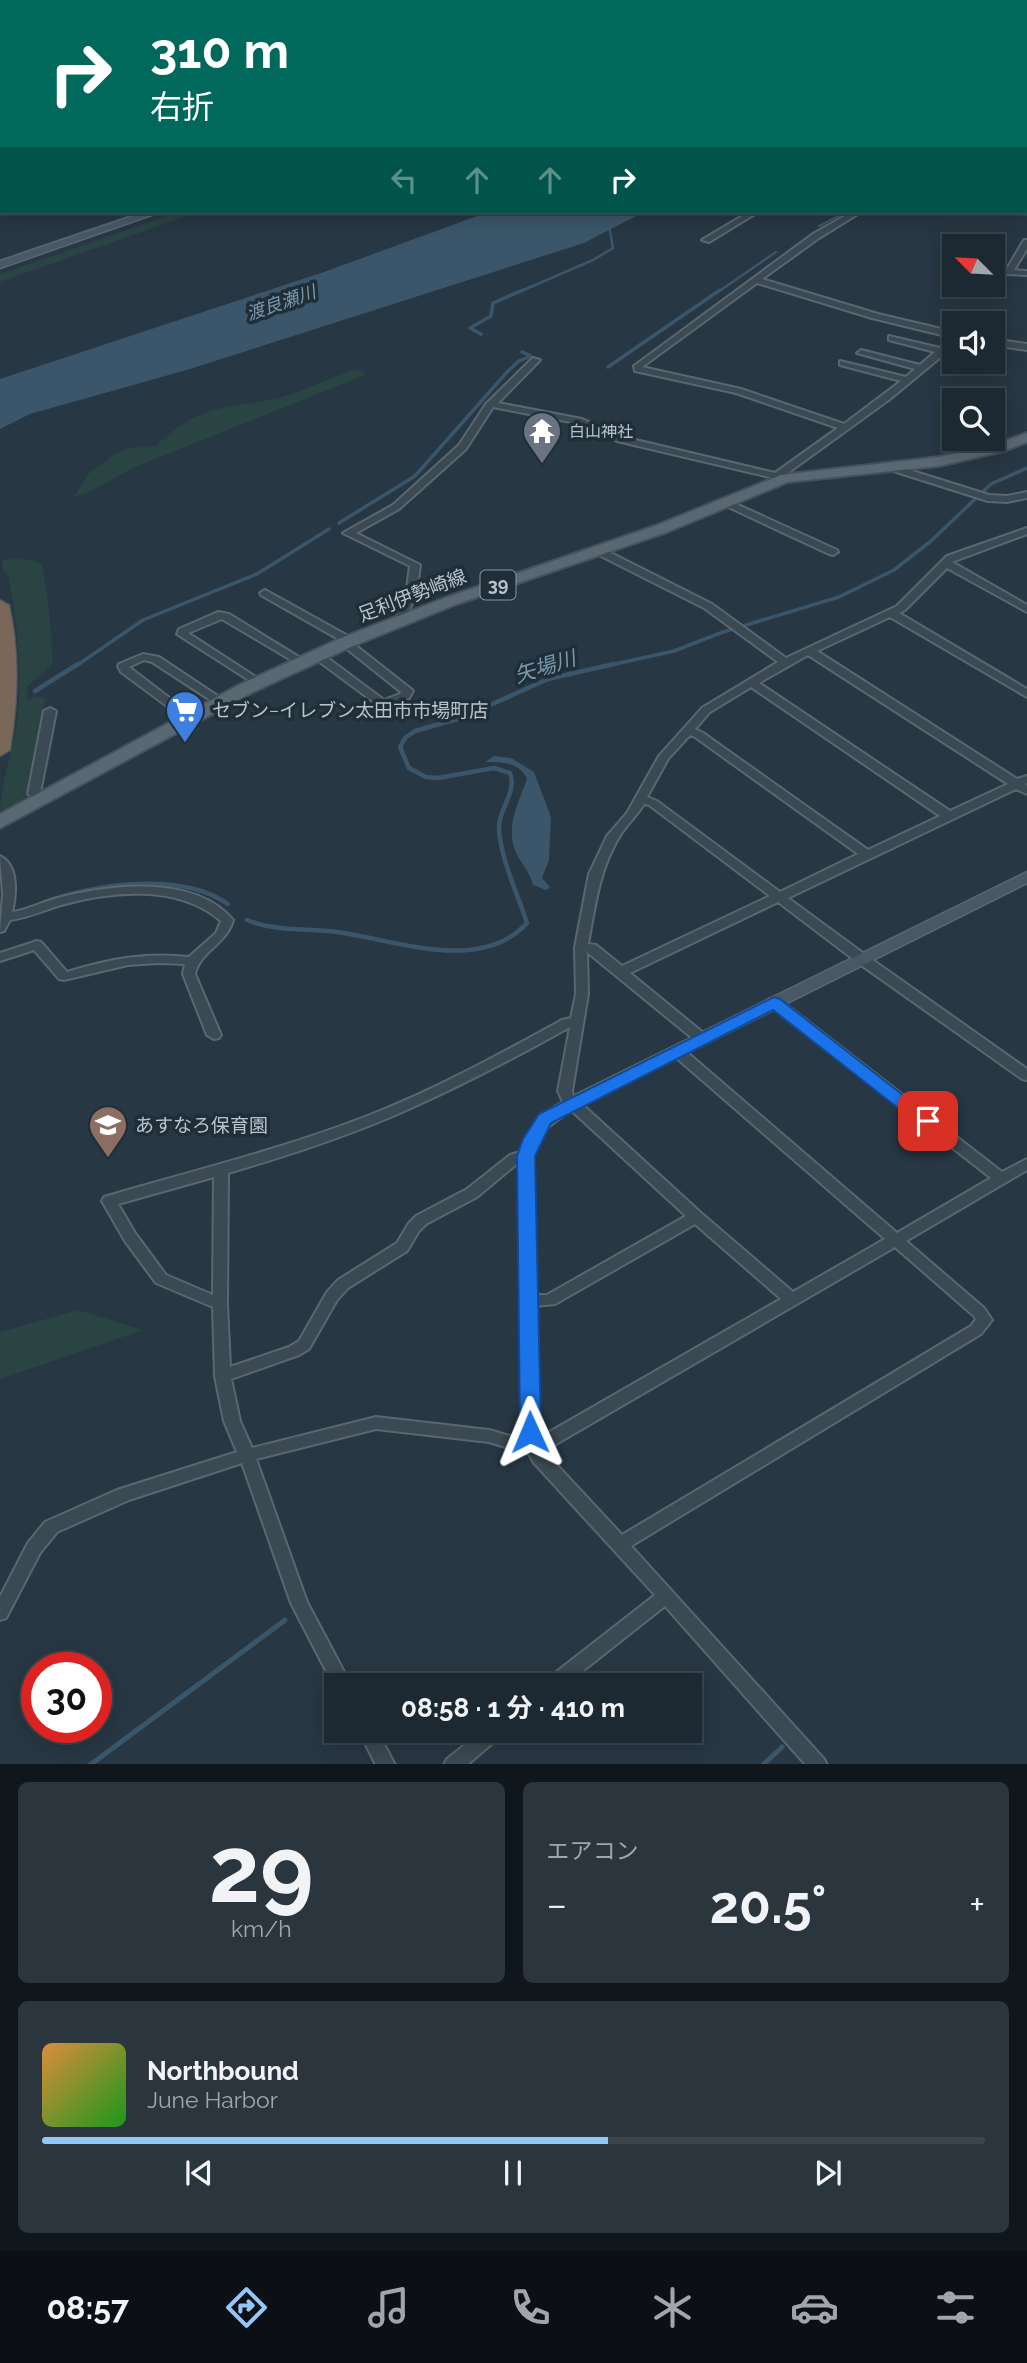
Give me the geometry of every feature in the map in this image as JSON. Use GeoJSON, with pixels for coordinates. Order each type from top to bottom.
{"type":"FeatureCollection","features":[{"type":"Feature","properties":{"kind":"highway"},"geometry":{"type":"LineString","coordinates":[[0,605],[8,675],[7,712],[0,750]]}},
{"type":"Feature","properties":{"kind":"main road","name":"足利伊勢崎線"},"geometry":{"type":"LineString","coordinates":[[0,822],[222,702],[310,658],[405,619],[599,551],[782,477],[890,467],[976,453],[1027,437]]}},
{"type":"Feature","properties":{"kind":"street"},"geometry":{"type":"LineString","coordinates":[[0,265],[149,214]]}},
{"type":"Feature","properties":{"kind":"street"},"geometry":{"type":"LineString","coordinates":[[706,240],[751,214]]}},
{"type":"Feature","properties":{"kind":"street"},"geometry":{"type":"LineString","coordinates":[[844,428],[738,391],[638,369],[639,363],[816,236],[854,214]]}},
{"type":"Feature","properties":{"kind":"street"},"geometry":{"type":"LineString","coordinates":[[1027,242],[1009,272],[1027,272]]}},
{"type":"Feature","properties":{"kind":"street"},"geometry":{"type":"LineString","coordinates":[[1017,255],[1027,255]]}},
{"type":"Feature","properties":{"kind":"street"},"geometry":{"type":"LineString","coordinates":[[755,280],[876,316],[942,332]]}},
{"type":"Feature","properties":{"kind":"street"},"geometry":{"type":"LineString","coordinates":[[892,338],[942,351]]}},
{"type":"Feature","properties":{"kind":"street"},"geometry":{"type":"LineString","coordinates":[[1005,344],[1027,347]]}},
{"type":"Feature","properties":{"kind":"street"},"geometry":{"type":"LineString","coordinates":[[491,404],[579,421],[620,439],[782,477],[923,369],[942,351]]}},
{"type":"Feature","properties":{"kind":"street"},"geometry":{"type":"LineString","coordinates":[[861,354],[923,369]]}},
{"type":"Feature","properties":{"kind":"street"},"geometry":{"type":"LineString","coordinates":[[405,619],[402,615],[411,595],[415,565],[348,533],[396,506],[463,447],[491,404],[536,360]]}},
{"type":"Feature","properties":{"kind":"street"},"geometry":{"type":"LineString","coordinates":[[843,363],[909,380]]}},
{"type":"Feature","properties":{"kind":"street"},"geometry":{"type":"LineString","coordinates":[[890,467],[983,497],[1007,499],[1027,495]]}},
{"type":"Feature","properties":{"kind":"street"},"geometry":{"type":"LineString","coordinates":[[725,502],[833,552]]}},
{"type":"Feature","properties":{"kind":"street"},"geometry":{"type":"LineString","coordinates":[[792,1300],[571,1104],[565,1091],[582,994],[581,947],[595,874],[613,836],[641,799],[663,758],[706,710],[785,662],[891,613],[907,603],[946,563],[960,554],[1027,531]]}},
{"type":"Feature","properties":{"kind":"street"},"geometry":{"type":"LineString","coordinates":[[599,551],[708,606],[785,662]]}},
{"type":"Feature","properties":{"kind":"street"},"geometry":{"type":"LineString","coordinates":[[946,563],[1024,603]]}},
{"type":"Feature","properties":{"kind":"street"},"geometry":{"type":"LineString","coordinates":[[258,683],[182,634],[183,631],[218,615],[225,616],[310,658],[383,704],[405,696],[407,691],[347,642],[265,593]]}},
{"type":"Feature","properties":{"kind":"street"},"geometry":{"type":"LineString","coordinates":[[891,613],[1027,694]]}},
{"type":"Feature","properties":{"kind":"street"},"geometry":{"type":"LineString","coordinates":[[809,652],[1024,785]]}},
{"type":"Feature","properties":{"kind":"street"},"geometry":{"type":"LineString","coordinates":[[191,719],[126,672],[123,666],[143,657],[155,659],[222,702]]}},
{"type":"Feature","properties":{"kind":"street"},"geometry":{"type":"LineString","coordinates":[[752,683],[949,816]]}},
{"type":"Feature","properties":{"kind":"street"},"geometry":{"type":"LineString","coordinates":[[42,800],[34,794],[50,711]]}},
{"type":"Feature","properties":{"kind":"street"},"geometry":{"type":"LineString","coordinates":[[688,730],[699,734],[867,855]]}},
{"type":"Feature","properties":{"kind":"street"},"geometry":{"type":"LineString","coordinates":[[623,971],[949,816],[1024,785]]}},
{"type":"Feature","properties":{"kind":"street"},"geometry":{"type":"LineString","coordinates":[[641,799],[653,803],[862,959],[1027,1076]]}},
{"type":"Feature","properties":{"kind":"street"},"geometry":{"type":"LineString","coordinates":[[0,860],[8,877],[3,922],[53,903],[92,894],[142,892],[194,896],[212,905],[226,920],[226,925],[214,941],[190,961],[159,958],[105,965],[64,976],[37,945],[0,957]]}},
{"type":"Feature","properties":{"kind":"street"},"geometry":{"type":"LineString","coordinates":[[817,1764],[621,1544],[540,1459],[534,1448],[530,1432],[526,1156],[532,1139],[545,1119],[571,1104],[1027,877]]}},
{"type":"Feature","properties":{"kind":"street"},"geometry":{"type":"LineString","coordinates":[[581,947],[592,948],[623,971],[702,1039]]}},
{"type":"Feature","properties":{"kind":"street"},"geometry":{"type":"LineString","coordinates":[[190,961],[189,974],[214,1029],[214,1035]]}},
{"type":"Feature","properties":{"kind":"street"},"geometry":{"type":"LineString","coordinates":[[774,1002],[1002,1179]]}},
{"type":"Feature","properties":{"kind":"street"},"geometry":{"type":"LineString","coordinates":[[220,1304],[161,1279],[130,1237],[109,1201],[221,1170],[350,1128],[407,1105],[567,1023],[578,1021]]}},
{"type":"Feature","properties":{"kind":"street"},"geometry":{"type":"LineString","coordinates":[[621,1544],[982,1324],[984,1320],[979,1312],[897,1240],[677,1051]]}},
{"type":"Feature","properties":{"kind":"street"},"geometry":{"type":"LineString","coordinates":[[223,1376],[304,1345],[332,1296],[351,1277],[402,1247],[421,1220],[471,1193],[515,1158],[526,1156]]}},
{"type":"Feature","properties":{"kind":"street"},"geometry":{"type":"LineString","coordinates":[[0,1613],[34,1548],[51,1527],[123,1495],[247,1455],[376,1423],[489,1436],[534,1448],[1027,1164]]}},
{"type":"Feature","properties":{"kind":"street"},"geometry":{"type":"LineString","coordinates":[[221,1170],[220,1304],[223,1376],[232,1421],[247,1455],[299,1603],[336,1673]]}},
{"type":"Feature","properties":{"kind":"street"},"geometry":{"type":"LineString","coordinates":[[529,1301],[550,1300],[696,1217]]}},
{"type":"Feature","properties":{"kind":"street"},"geometry":{"type":"LineString","coordinates":[[568,1673],[666,1597]]}},
{"type":"Feature","properties":{"kind":"street"},"geometry":{"type":"LineString","coordinates":[[374,1743],[385,1764]]}},
{"type":"Feature","properties":{"kind":"street"},"geometry":{"type":"LineString","coordinates":[[454,1764],[480,1743]]}},
{"type":"Feature","properties":{"kind":"green space"},"geometry":{"type":"Polygon","coordinates":[[[172,214],[208,214],[187,216],[0,282],[0,274],[172,214]]]}},
{"type":"Feature","properties":{"kind":"green space"},"geometry":{"type":"Polygon","coordinates":[[[351,370],[363,371],[365,375],[132,468],[94,490],[74,497],[89,473],[116,453],[130,448],[156,446],[183,424],[208,412],[279,398],[351,370]]]}},
{"type":"Feature","properties":{"kind":"green space"},"geometry":{"type":"Polygon","coordinates":[[[15,558],[36,561],[42,565],[53,663],[27,687],[27,701],[36,696],[45,698],[41,734],[25,799],[0,814],[2,789],[18,714],[19,679],[14,609],[8,575],[3,570],[2,560],[15,558]]]}},
{"type":"Feature","properties":{"kind":"green space"},"geometry":{"type":"Polygon","coordinates":[[[78,1310],[143,1330],[0,1379],[0,1332],[78,1310]]]}},
{"type":"Feature","properties":{"kind":"water","name":"渡良瀬川"},"geometry":{"type":"Polygon","coordinates":[[[483,214],[640,214],[584,243],[190,369],[30,414],[0,429],[0,379],[324,272],[483,214]]]}},
{"type":"Feature","properties":{"kind":"water"},"geometry":{"type":"Polygon","coordinates":[[[494,756],[511,758],[534,772],[551,817],[549,860],[542,878],[550,887],[546,890],[533,885],[513,845],[512,826],[516,807],[527,779],[515,766],[485,762],[494,756]]]}},
{"type":"Feature","properties":{"kind":"waterway"},"geometry":{"type":"LineString","coordinates":[[17,255],[136,214]]}},
{"type":"Feature","properties":{"kind":"waterway"},"geometry":{"type":"LineString","coordinates":[[819,226],[842,214]]}},
{"type":"Feature","properties":{"kind":"waterway"},"geometry":{"type":"LineString","coordinates":[[519,292],[593,260],[613,248],[609,225]]}},
{"type":"Feature","properties":{"kind":"waterway"},"geometry":{"type":"LineString","coordinates":[[718,292],[776,252]]}},
{"type":"Feature","properties":{"kind":"waterway"},"geometry":{"type":"LineString","coordinates":[[481,334],[470,328],[491,316],[493,303],[523,290]]}},
{"type":"Feature","properties":{"kind":"waterway"},"geometry":{"type":"LineString","coordinates":[[608,367],[720,290]]}},
{"type":"Feature","properties":{"kind":"waterway"},"geometry":{"type":"LineString","coordinates":[[339,523],[415,476],[508,371],[519,361],[531,356],[522,352]]}},
{"type":"Feature","properties":{"kind":"waterway","name":"矢場川"},"geometry":{"type":"LineString","coordinates":[[606,666],[674,651],[723,632],[839,597],[894,570],[931,541],[991,484],[1027,468]]}},
{"type":"Feature","properties":{"kind":"waterway"},"geometry":{"type":"LineString","coordinates":[[76,666],[143,620],[257,574],[329,529]]}},
{"type":"Feature","properties":{"kind":"waterway"},"geometry":{"type":"LineString","coordinates":[[35,691],[78,664]]}},
{"type":"Feature","properties":{"kind":"waterway","name":"矢場川"},"geometry":{"type":"LineString","coordinates":[[247,920],[269,926],[337,932],[436,950],[486,947],[508,938],[527,923],[505,862],[500,837],[500,819],[510,793],[510,773],[494,768],[438,778],[426,777],[409,768],[400,747],[405,738],[415,731],[461,718],[548,679],[614,664]]}},
{"type":"Feature","properties":{"kind":"waterway","name":"矢場川"},"geometry":{"type":"LineString","coordinates":[[34,907],[79,892],[132,884],[185,887],[208,893],[228,904]]}},
{"type":"Feature","properties":{"kind":"waterway"},"geometry":{"type":"LineString","coordinates":[[91,1764],[285,1620]]}},
{"type":"Feature","properties":{"kind":"waterway"},"geometry":{"type":"LineString","coordinates":[[764,1764],[782,1747]]}},
{"type":"Feature","properties":{"kind":"place","name":"白山神社"},"geometry":{"type":"Point","coordinates":[542,465]}},
{"type":"Feature","properties":{"kind":"place","name":"セブン−イレブン太田市市場町店"},"geometry":{"type":"Point","coordinates":[185,744]}},
{"type":"Feature","properties":{"kind":"place","name":"あすなろ保育園"},"geometry":{"type":"Point","coordinates":[108,1159]}},
{"type":"Feature","properties":{"kind":"route"},"geometry":{"type":"LineString","coordinates":[[530,1432],[526,1156],[532,1139],[545,1119],[556,1111],[774,1002],[928,1121]]}}]}
